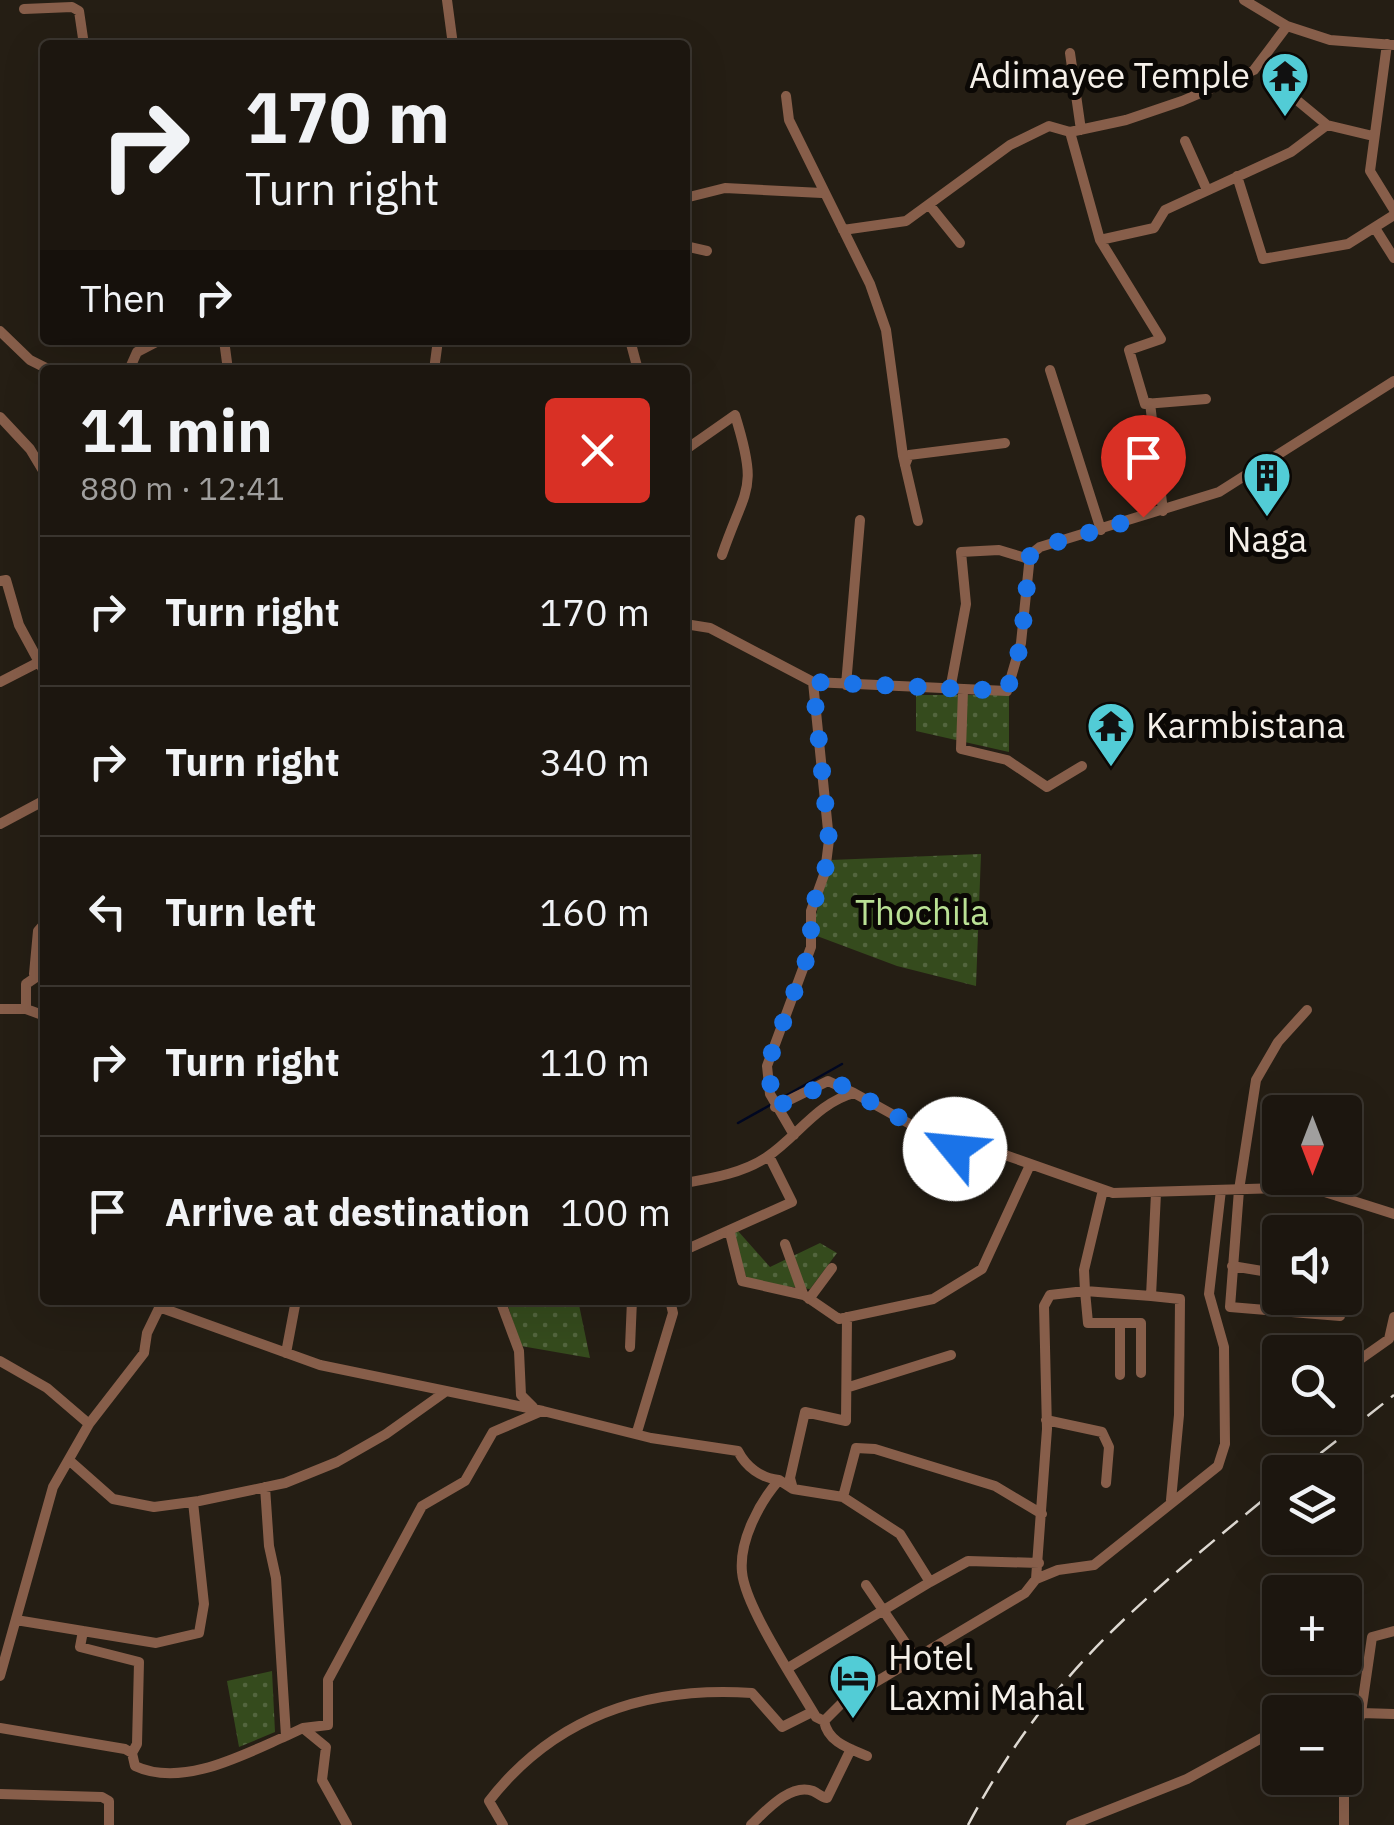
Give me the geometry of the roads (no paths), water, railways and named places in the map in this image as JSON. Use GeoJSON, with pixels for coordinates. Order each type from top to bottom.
{"type":"FeatureCollection","features":[{"type":"Feature","properties":{"kind":"street"},"geometry":{"type":"LineString","coordinates":[[447,0],[452,40]]}},
{"type":"Feature","properties":{"kind":"street"},"geometry":{"type":"LineString","coordinates":[[1237,176],[1262,260],[1348,244],[1394,212],[1370,171],[1390,45],[1330,40],[1287,26],[1244,0]]}},
{"type":"Feature","properties":{"kind":"street"},"geometry":{"type":"LineString","coordinates":[[24,8],[80,10],[83,40]]}},
{"type":"Feature","properties":{"kind":"street"},"geometry":{"type":"LineString","coordinates":[[843,230],[906,220],[930,207],[1010,145],[1049,126],[1075,131],[1145,114],[1254,70],[1287,26]]}},
{"type":"Feature","properties":{"kind":"street"},"geometry":{"type":"LineString","coordinates":[[1070,53],[1075,131],[1100,240],[1161,339],[1129,350],[1144,404],[1206,399]]}},
{"type":"Feature","properties":{"kind":"street"},"geometry":{"type":"LineString","coordinates":[[1288,92],[1327,125],[1374,136]]}},
{"type":"Feature","properties":{"kind":"street"},"geometry":{"type":"LineString","coordinates":[[786,96],[789,120],[870,284],[886,330],[905,464],[918,521]]}},
{"type":"Feature","properties":{"kind":"street"},"geometry":{"type":"LineString","coordinates":[[1100,240],[1154,228],[1165,210],[1291,152],[1327,125]]}},
{"type":"Feature","properties":{"kind":"street"},"geometry":{"type":"LineString","coordinates":[[1184,140],[1208,190]]}},
{"type":"Feature","properties":{"kind":"street"},"geometry":{"type":"LineString","coordinates":[[690,197],[725,188],[822,193]]}},
{"type":"Feature","properties":{"kind":"street"},"geometry":{"type":"LineString","coordinates":[[930,207],[960,243]]}},
{"type":"Feature","properties":{"kind":"street"},"geometry":{"type":"LineString","coordinates":[[1375,228],[1394,258]]}},
{"type":"Feature","properties":{"kind":"street"},"geometry":{"type":"LineString","coordinates":[[690,247],[707,251]]}},
{"type":"Feature","properties":{"kind":"street"},"geometry":{"type":"LineString","coordinates":[[0,331],[17,349],[42,365]]}},
{"type":"Feature","properties":{"kind":"street"},"geometry":{"type":"LineString","coordinates":[[131,365],[137,352],[150,345]]}},
{"type":"Feature","properties":{"kind":"street"},"geometry":{"type":"LineString","coordinates":[[1050,370],[1101,530]]}},
{"type":"Feature","properties":{"kind":"street"},"geometry":{"type":"LineString","coordinates":[[690,625],[710,628],[813,682],[1007,691],[1012,683],[1029,559],[1040,547],[1219,492],[1394,381]]}},
{"type":"Feature","properties":{"kind":"street"},"geometry":{"type":"LineString","coordinates":[[1150,403],[1163,510]]}},
{"type":"Feature","properties":{"kind":"street"},"geometry":{"type":"LineString","coordinates":[[690,446],[736,414],[749,458],[749,481],[745,505],[722,555]]}},
{"type":"Feature","properties":{"kind":"street"},"geometry":{"type":"LineString","coordinates":[[0,417],[40,466]]}},
{"type":"Feature","properties":{"kind":"street"},"geometry":{"type":"LineString","coordinates":[[905,464],[909,455],[1005,443]]}},
{"type":"Feature","properties":{"kind":"street"},"geometry":{"type":"LineString","coordinates":[[846,685],[860,520]]}},
{"type":"Feature","properties":{"kind":"street"},"geometry":{"type":"LineString","coordinates":[[950,690],[966,604],[961,552],[999,550],[1029,559]]}},
{"type":"Feature","properties":{"kind":"street"},"geometry":{"type":"LineString","coordinates":[[0,582],[6,580],[19,624],[39,662],[0,682]]}},
{"type":"Feature","properties":{"kind":"street"},"geometry":{"type":"LineString","coordinates":[[794,1135],[774,1104],[767,1066],[811,947],[811,911],[825,872],[829,840],[813,682]]}},
{"type":"Feature","properties":{"kind":"street"},"geometry":{"type":"LineString","coordinates":[[963,690],[961,748],[1007,760],[1047,786],[1082,766]]}},
{"type":"Feature","properties":{"kind":"street"},"geometry":{"type":"LineString","coordinates":[[0,824],[40,803]]}},
{"type":"Feature","properties":{"kind":"street"},"geometry":{"type":"LineString","coordinates":[[26,1009],[26,984],[40,972],[40,929]]}},
{"type":"Feature","properties":{"kind":"street"},"geometry":{"type":"LineString","coordinates":[[0,1009],[26,1009],[40,1014]]}},
{"type":"Feature","properties":{"kind":"street"},"geometry":{"type":"LineString","coordinates":[[1307,1010],[1278,1042],[1256,1080],[1239,1190],[1230,1307],[1340,1316]]}},
{"type":"Feature","properties":{"kind":"street"},"geometry":{"type":"LineString","coordinates":[[774,1104],[828,1080],[955,1149],[1005,1155],[1103,1190],[1156,1193],[1309,1187],[1394,1214]]}},
{"type":"Feature","properties":{"kind":"street"},"geometry":{"type":"LineString","coordinates":[[690,1182],[747,1168],[794,1135],[830,1099],[854,1093]]}},
{"type":"Feature","properties":{"kind":"street"},"geometry":{"type":"LineString","coordinates":[[690,1248],[792,1202],[768,1156]]}},
{"type":"Feature","properties":{"kind":"street"},"geometry":{"type":"LineString","coordinates":[[730,1233],[742,1282],[806,1297],[839,1319],[933,1299],[982,1269],[1030,1165]]}},
{"type":"Feature","properties":{"kind":"street"},"geometry":{"type":"LineString","coordinates":[[1103,1190],[1084,1270],[1088,1323],[1141,1323],[1141,1373]]}},
{"type":"Feature","properties":{"kind":"street"},"geometry":{"type":"LineString","coordinates":[[1036,1580],[1058,1570],[1094,1565],[1218,1466],[1224,1444],[1224,1347],[1209,1294],[1221,1190]]}},
{"type":"Feature","properties":{"kind":"street"},"geometry":{"type":"LineString","coordinates":[[1151,1296],[1156,1193]]}},
{"type":"Feature","properties":{"kind":"street"},"geometry":{"type":"LineString","coordinates":[[784,1244],[806,1297]]}},
{"type":"Feature","properties":{"kind":"street"},"geometry":{"type":"LineString","coordinates":[[1232,1266],[1262,1271]]}},
{"type":"Feature","properties":{"kind":"street"},"geometry":{"type":"LineString","coordinates":[[806,1297],[832,1268]]}},
{"type":"Feature","properties":{"kind":"street"},"geometry":{"type":"LineString","coordinates":[[824,1721],[844,1701],[1026,1593],[1036,1580],[1046,1420],[1044,1306],[1050,1295],[1085,1291],[1180,1299],[1179,1415],[1171,1500]]}},
{"type":"Feature","properties":{"kind":"street"},"geometry":{"type":"LineString","coordinates":[[0,1676],[54,1487],[89,1424],[144,1352],[161,1305]]}},
{"type":"Feature","properties":{"kind":"street"},"geometry":{"type":"LineString","coordinates":[[164,1305],[320,1365],[543,1410]]}},
{"type":"Feature","properties":{"kind":"street"},"geometry":{"type":"LineString","coordinates":[[286,1353],[295,1305]]}},
{"type":"Feature","properties":{"kind":"street"},"geometry":{"type":"LineString","coordinates":[[502,1305],[519,1351],[522,1396],[527,1405],[738,1451],[744,1462],[765,1478],[793,1489],[843,1497],[900,1534],[930,1582]]}},
{"type":"Feature","properties":{"kind":"street"},"geometry":{"type":"LineString","coordinates":[[630,1348],[632,1305]]}},
{"type":"Feature","properties":{"kind":"street"},"geometry":{"type":"LineString","coordinates":[[637,1432],[673,1313],[671,1305]]}},
{"type":"Feature","properties":{"kind":"street"},"geometry":{"type":"LineString","coordinates":[[793,1489],[790,1478],[805,1412],[846,1420],[847,1317]]}},
{"type":"Feature","properties":{"kind":"street"},"geometry":{"type":"LineString","coordinates":[[1362,1358],[1389,1339],[1394,1317]]}},
{"type":"Feature","properties":{"kind":"street"},"geometry":{"type":"LineString","coordinates":[[1120,1323],[1120,1375]]}},
{"type":"Feature","properties":{"kind":"street"},"geometry":{"type":"LineString","coordinates":[[849,1387],[951,1355]]}},
{"type":"Feature","properties":{"kind":"street"},"geometry":{"type":"LineString","coordinates":[[0,1361],[46,1388],[89,1424]]}},
{"type":"Feature","properties":{"kind":"street"},"geometry":{"type":"LineString","coordinates":[[70,1461],[113,1499],[154,1506],[193,1502],[304,1476],[364,1449],[445,1392]]}},
{"type":"Feature","properties":{"kind":"street"},"geometry":{"type":"LineString","coordinates":[[132,1753],[140,1768],[182,1771],[229,1762],[303,1728],[328,1726],[328,1680],[422,1506],[465,1480],[493,1432],[523,1407]]}},
{"type":"Feature","properties":{"kind":"street"},"geometry":{"type":"LineString","coordinates":[[507,1423],[543,1410]]}},
{"type":"Feature","properties":{"kind":"street"},"geometry":{"type":"LineString","coordinates":[[1046,1420],[1102,1432],[1109,1447],[1106,1483]]}},
{"type":"Feature","properties":{"kind":"street"},"geometry":{"type":"LineString","coordinates":[[843,1497],[851,1454],[856,1448],[875,1449],[995,1486],[1042,1514]]}},
{"type":"Feature","properties":{"kind":"street"},"geometry":{"type":"LineString","coordinates":[[778,1480],[748,1535],[742,1574],[812,1712],[824,1721],[826,1734],[866,1756]]}},
{"type":"Feature","properties":{"kind":"street"},"geometry":{"type":"LineString","coordinates":[[265,1487],[269,1546],[276,1578],[286,1736]]}},
{"type":"Feature","properties":{"kind":"street"},"geometry":{"type":"LineString","coordinates":[[16,1620],[156,1643],[200,1633],[204,1604],[193,1502]]}},
{"type":"Feature","properties":{"kind":"street"},"geometry":{"type":"LineString","coordinates":[[788,1668],[968,1560],[1040,1563]]}},
{"type":"Feature","properties":{"kind":"street"},"geometry":{"type":"LineString","coordinates":[[866,1585],[915,1657]]}},
{"type":"Feature","properties":{"kind":"street"},"geometry":{"type":"LineString","coordinates":[[82,1631],[80,1647],[138,1662],[137,1744],[132,1753]]}},
{"type":"Feature","properties":{"kind":"street"},"geometry":{"type":"LineString","coordinates":[[1362,1706],[1372,1637],[1394,1631]]}},
{"type":"Feature","properties":{"kind":"street"},"geometry":{"type":"LineString","coordinates":[[503,1825],[489,1800],[508,1776],[529,1757],[612,1707],[662,1694],[719,1691],[752,1693],[782,1726],[812,1712]]}},
{"type":"Feature","properties":{"kind":"street"},"geometry":{"type":"LineString","coordinates":[[1362,1713],[1394,1714]]}},
{"type":"Feature","properties":{"kind":"street"},"geometry":{"type":"LineString","coordinates":[[0,1728],[132,1753]]}},
{"type":"Feature","properties":{"kind":"street"},"geometry":{"type":"LineString","coordinates":[[303,1728],[326,1747],[322,1780],[347,1825]]}},
{"type":"Feature","properties":{"kind":"street"},"geometry":{"type":"LineString","coordinates":[[1071,1825],[1186,1779],[1262,1738]]}},
{"type":"Feature","properties":{"kind":"street"},"geometry":{"type":"LineString","coordinates":[[751,1825],[769,1805],[788,1796],[810,1790],[827,1798],[851,1749]]}},
{"type":"Feature","properties":{"kind":"street"},"geometry":{"type":"LineString","coordinates":[[0,1794],[102,1797],[109,1801],[109,1825]]}},
{"type":"Feature","properties":{"kind":"street"},"geometry":{"type":"LineString","coordinates":[[1344,1825],[1345,1795]]}},
{"type":"Feature","properties":{"kind":"waterway"},"geometry":{"type":"LineString","coordinates":[[787,1095],[842,1064]]}},
{"type":"Feature","properties":{"kind":"waterway"},"geometry":{"type":"LineString","coordinates":[[738,1123],[772,1104]]}},
{"type":"Feature","properties":{"kind":"railway"},"geometry":{"type":"LineString","coordinates":[[1318,1455],[1394,1395]]}},
{"type":"Feature","properties":{"kind":"railway"},"geometry":{"type":"LineString","coordinates":[[968,1825],[1033,1721],[1068,1678],[1145,1600],[1262,1501]]}},
{"type":"Feature","properties":{"kind":"place","name":"Adimayee Temple"},"geometry":{"type":"Point","coordinates":[1285,118]}},
{"type":"Feature","properties":{"kind":"place","name":"Naga"},"geometry":{"type":"Point","coordinates":[1267,518]}},
{"type":"Feature","properties":{"kind":"place","name":"Karmbistana"},"geometry":{"type":"Point","coordinates":[1111,768]}},
{"type":"Feature","properties":{"kind":"place","name":"Hotel Laxmi Mahal"},"geometry":{"type":"Point","coordinates":[853,1720]}},
{"type":"Feature","properties":{"kind":"park label","name":"Thochila"},"geometry":{"type":"Point","coordinates":[922,913]}}]}
